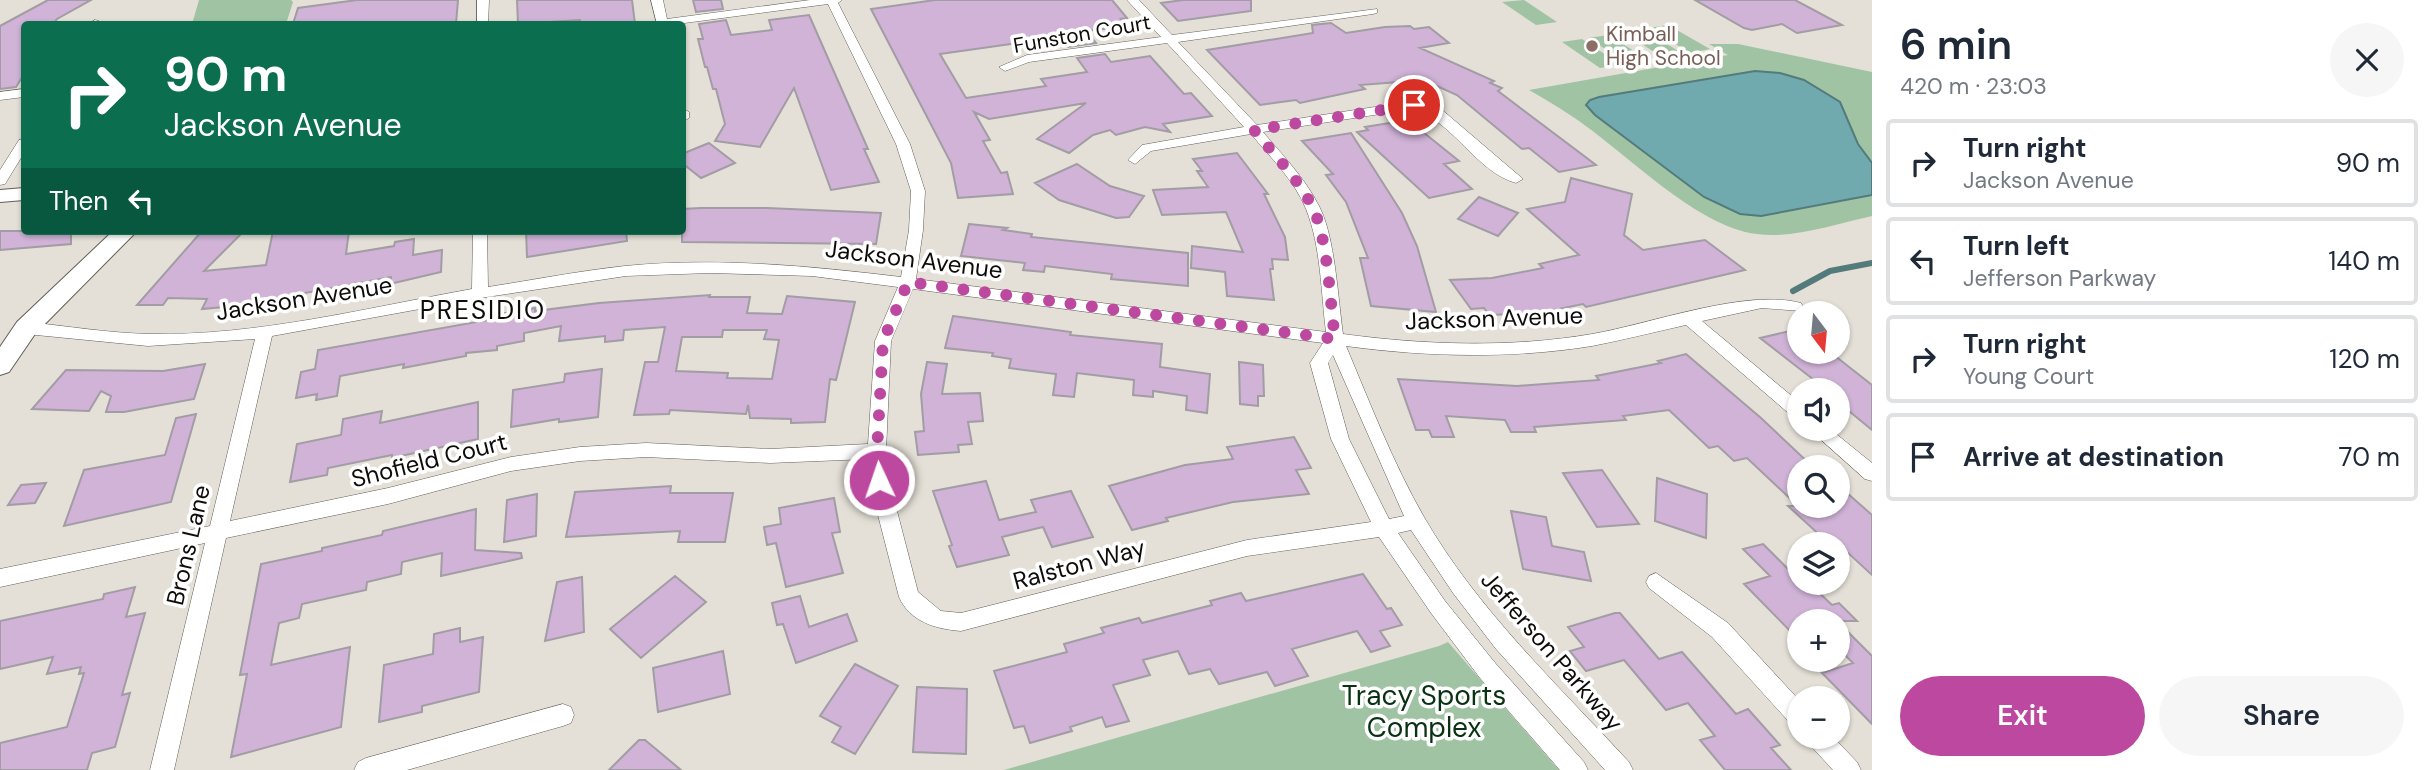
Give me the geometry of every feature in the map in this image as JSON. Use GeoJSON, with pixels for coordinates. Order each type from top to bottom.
{"type":"FeatureCollection","features":[{"type":"Feature","properties":{"kind":"street"},"geometry":{"type":"LineString","coordinates":[[483,0],[483,21]]}},
{"type":"Feature","properties":{"kind":"street"},"geometry":{"type":"LineString","coordinates":[[657,0],[661,21]]}},
{"type":"Feature","properties":{"kind":"street"},"geometry":{"type":"LineString","coordinates":[[683,21],[833,0]]}},
{"type":"Feature","properties":{"kind":"street","name":"Ralston Way"},"geometry":{"type":"LineString","coordinates":[[833,0],[903,144],[918,191],[916,230],[908,282],[883,341],[877,451],[879,480],[909,597],[936,620],[961,622],[1248,547],[1354,531],[1385,530],[1416,522]]}},
{"type":"Feature","properties":{"kind":"street","name":"Jefferson Parkway"},"geometry":{"type":"LineString","coordinates":[[1133,0],[1254,130],[1290,173],[1314,208],[1322,244],[1335,339],[1361,403],[1416,522],[1460,587],[1504,642],[1622,770]]}},
{"type":"Feature","properties":{"kind":"street","name":"Funston Court"},"geometry":{"type":"LineString","coordinates":[[1005,67],[1027,59],[1373,11]]}},
{"type":"Feature","properties":{"kind":"street"},"geometry":{"type":"LineString","coordinates":[[0,96],[21,93]]}},
{"type":"Feature","properties":{"kind":"street"},"geometry":{"type":"LineString","coordinates":[[1135,160],[1147,148],[1414,105],[1436,112],[1495,165],[1516,179]]}},
{"type":"Feature","properties":{"kind":"street"},"geometry":{"type":"LineString","coordinates":[[0,181],[21,148]]}},
{"type":"Feature","properties":{"kind":"street"},"geometry":{"type":"LineString","coordinates":[[0,196],[21,194]]}},
{"type":"Feature","properties":{"kind":"street"},"geometry":{"type":"LineString","coordinates":[[0,366],[26,328],[121,235]]}},
{"type":"Feature","properties":{"kind":"street"},"geometry":{"type":"LineString","coordinates":[[480,235],[480,293]]}},
{"type":"Feature","properties":{"kind":"street","name":"Jackson Avenue"},"geometry":{"type":"LineString","coordinates":[[26,328],[148,340],[265,332],[480,293],[626,271],[710,268],[812,271],[1335,339],[1430,348],[1520,347],[1591,341],[1762,303],[1787,306]]}},
{"type":"Feature","properties":{"kind":"street"},"geometry":{"type":"LineString","coordinates":[[1689,319],[1787,402]]}},
{"type":"Feature","properties":{"kind":"street"},"geometry":{"type":"LineString","coordinates":[[0,342],[26,328]]}},
{"type":"Feature","properties":{"kind":"street","name":"Brons Lane"},"geometry":{"type":"LineString","coordinates":[[162,770],[265,332]]}},
{"type":"Feature","properties":{"kind":"street"},"geometry":{"type":"LineString","coordinates":[[1335,339],[1319,363],[1340,439],[1385,530],[1438,607],[1488,671],[1576,770]]}},
{"type":"Feature","properties":{"kind":"street"},"geometry":{"type":"LineString","coordinates":[[1832,441],[1872,474]]}},
{"type":"Feature","properties":{"kind":"street","name":"Shofield Court"},"geometry":{"type":"LineString","coordinates":[[0,578],[388,496],[510,464],[580,454],[646,450],[770,456],[877,451]]}},
{"type":"Feature","properties":{"kind":"street"},"geometry":{"type":"LineString","coordinates":[[1656,582],[1720,630],[1787,703]]}},
{"type":"Feature","properties":{"kind":"street"},"geometry":{"type":"LineString","coordinates":[[366,770],[563,715]]}},
{"type":"Feature","properties":{"kind":"street"},"geometry":{"type":"LineString","coordinates":[[1829,749],[1849,770]]}},
{"type":"Feature","properties":{"kind":"green space"},"geometry":{"type":"Polygon","coordinates":[[[199,0],[293,2],[287,21],[193,21],[199,0]]]}},
{"type":"Feature","properties":{"kind":"green space"},"geometry":{"type":"Polygon","coordinates":[[[1524,0],[1557,22],[1536,25],[1502,2],[1524,0]]]}},
{"type":"Feature","properties":{"kind":"green space"},"geometry":{"type":"Polygon","coordinates":[[[1668,25],[1710,49],[1690,53],[1649,28],[1668,25]]]}},
{"type":"Feature","properties":{"kind":"green space"},"geometry":{"type":"Polygon","coordinates":[[[1643,29],[1683,54],[1662,57],[1623,32],[1643,29]]]}},
{"type":"Feature","properties":{"kind":"green space"},"geometry":{"type":"Polygon","coordinates":[[[1609,35],[1648,60],[1628,64],[1588,38],[1609,35]]]}},
{"type":"Feature","properties":{"kind":"green space"},"geometry":{"type":"Polygon","coordinates":[[[1582,39],[1621,65],[1600,68],[1562,42],[1582,39]]]}},
{"type":"Feature","properties":{"kind":"green space"},"geometry":{"type":"Polygon","coordinates":[[[1709,44],[1738,44],[1872,72],[1872,216],[1815,230],[1785,234],[1757,234],[1733,228],[1685,202],[1591,130],[1529,90],[1728,55],[1709,44]]]}},
{"type":"Feature","properties":{"kind":"green space","name":"Tracy Sports Complex"},"geometry":{"type":"Polygon","coordinates":[[[1448,642],[1559,770],[1004,770],[1439,646],[1448,642]]]}},
{"type":"Feature","properties":{"kind":"water"},"geometry":{"type":"Polygon","coordinates":[[[1755,71],[1780,73],[1804,80],[1840,102],[1858,144],[1872,163],[1872,195],[1761,216],[1740,214],[1704,197],[1595,115],[1586,105],[1590,100],[1599,97],[1755,71]]]}},
{"type":"Feature","properties":{"kind":"building"},"geometry":{"type":"Polygon","coordinates":[[[48,0],[91,0],[55,21],[21,21],[21,79],[16,87],[0,89],[0,26],[48,0]]]}},
{"type":"Feature","properties":{"kind":"building"},"geometry":{"type":"Polygon","coordinates":[[[357,0],[458,0],[456,21],[294,21],[298,8],[357,0]]]}},
{"type":"Feature","properties":{"kind":"building"},"geometry":{"type":"Polygon","coordinates":[[[517,0],[632,0],[635,21],[580,20],[518,21],[517,0]]]}},
{"type":"Feature","properties":{"kind":"building"},"geometry":{"type":"Polygon","coordinates":[[[693,0],[721,0],[723,9],[696,12],[693,0]]]}},
{"type":"Feature","properties":{"kind":"building"},"geometry":{"type":"Polygon","coordinates":[[[935,0],[1112,0],[1127,18],[1121,19],[1127,26],[1087,31],[1096,43],[1068,47],[1060,37],[940,54],[966,98],[1046,86],[1041,79],[1087,72],[1077,58],[1105,54],[1111,62],[1150,56],[1184,94],[1191,93],[1212,116],[1163,124],[1170,132],[1145,127],[1116,135],[1110,130],[1093,135],[1069,153],[1037,139],[1086,103],[989,119],[974,112],[990,140],[983,141],[1001,173],[1007,172],[1013,194],[958,198],[951,163],[871,9],[935,0]]]}},
{"type":"Feature","properties":{"kind":"building"},"geometry":{"type":"Polygon","coordinates":[[[1183,0],[1251,0],[1251,11],[1178,21],[1161,3],[1183,0]]]}},
{"type":"Feature","properties":{"kind":"building"},"geometry":{"type":"Polygon","coordinates":[[[1695,0],[1795,0],[1842,25],[1797,33],[1782,24],[1752,30],[1695,0]]]}},
{"type":"Feature","properties":{"kind":"building"},"geometry":{"type":"Polygon","coordinates":[[[809,15],[868,149],[864,149],[879,182],[831,190],[794,88],[760,147],[715,141],[725,124],[716,89],[713,89],[705,67],[698,39],[703,39],[699,24],[726,20],[731,35],[772,30],[769,20],[809,15]]]}},
{"type":"Feature","properties":{"kind":"building"},"geometry":{"type":"Polygon","coordinates":[[[1331,23],[1346,33],[1385,27],[1429,27],[1449,43],[1420,48],[1494,81],[1490,83],[1502,88],[1498,91],[1596,165],[1559,172],[1529,148],[1522,149],[1457,95],[1428,82],[1425,85],[1412,81],[1360,85],[1365,89],[1300,103],[1296,100],[1260,105],[1207,50],[1313,33],[1312,25],[1331,23]]]}},
{"type":"Feature","properties":{"kind":"building"},"geometry":{"type":"Polygon","coordinates":[[[1408,120],[1459,161],[1444,164],[1472,189],[1429,198],[1357,132],[1368,130],[1365,127],[1408,120]]]}},
{"type":"Feature","properties":{"kind":"building"},"geometry":{"type":"Polygon","coordinates":[[[1351,133],[1402,213],[1417,246],[1436,312],[1371,306],[1360,258],[1368,258],[1346,202],[1326,175],[1333,174],[1302,141],[1351,133]]]}},
{"type":"Feature","properties":{"kind":"building"},"geometry":{"type":"Polygon","coordinates":[[[709,143],[735,163],[701,178],[686,166],[686,152],[709,143]]]}},
{"type":"Feature","properties":{"kind":"building"},"geometry":{"type":"Polygon","coordinates":[[[1237,153],[1268,194],[1264,194],[1285,237],[1288,260],[1272,259],[1273,269],[1270,269],[1274,300],[1227,296],[1225,272],[1191,268],[1192,246],[1243,252],[1226,212],[1162,215],[1153,190],[1208,187],[1197,171],[1202,171],[1193,159],[1237,153]]]}},
{"type":"Feature","properties":{"kind":"building"},"geometry":{"type":"Polygon","coordinates":[[[1077,164],[1110,186],[1144,196],[1129,217],[1116,218],[1059,200],[1035,183],[1077,164]]]}},
{"type":"Feature","properties":{"kind":"building"},"geometry":{"type":"Polygon","coordinates":[[[1571,178],[1632,194],[1624,235],[1643,250],[1705,240],[1745,270],[1586,307],[1583,304],[1539,313],[1489,315],[1484,308],[1471,309],[1450,280],[1492,278],[1543,268],[1539,264],[1579,255],[1527,209],[1565,202],[1571,178]]]}},
{"type":"Feature","properties":{"kind":"building"},"geometry":{"type":"Polygon","coordinates":[[[1479,197],[1518,213],[1498,236],[1458,219],[1479,197]]]}},
{"type":"Feature","properties":{"kind":"building"},"geometry":{"type":"Polygon","coordinates":[[[767,208],[881,213],[876,244],[682,242],[682,235],[686,235],[686,209],[767,208]]]}},
{"type":"Feature","properties":{"kind":"building"},"geometry":{"type":"Polygon","coordinates":[[[969,224],[1007,228],[1003,230],[1032,234],[1031,237],[1188,253],[1188,286],[1111,279],[1112,274],[1045,266],[1044,272],[1023,270],[1025,263],[961,256],[969,224]]]}},
{"type":"Feature","properties":{"kind":"building"},"geometry":{"type":"Polygon","coordinates":[[[0,231],[21,231],[21,235],[71,235],[71,244],[0,250],[0,231]]]}},
{"type":"Feature","properties":{"kind":"building"},"geometry":{"type":"Polygon","coordinates":[[[198,235],[240,235],[204,271],[266,265],[272,235],[348,235],[346,254],[394,246],[395,242],[414,239],[413,255],[442,250],[441,272],[390,284],[391,277],[235,306],[202,309],[207,299],[168,298],[163,305],[137,305],[198,235]]]}},
{"type":"Feature","properties":{"kind":"building"},"geometry":{"type":"Polygon","coordinates":[[[526,235],[626,235],[627,241],[527,257],[526,235]]]}},
{"type":"Feature","properties":{"kind":"building"},"geometry":{"type":"Polygon","coordinates":[[[710,295],[709,297],[750,297],[747,313],[782,314],[787,296],[855,302],[836,380],[830,379],[825,422],[791,423],[791,419],[750,418],[748,405],[746,414],[670,410],[669,414],[634,415],[645,362],[658,362],[665,327],[624,330],[623,340],[605,342],[605,336],[559,341],[561,326],[524,333],[524,341],[497,346],[497,350],[466,353],[466,356],[403,368],[404,364],[340,376],[337,396],[316,400],[317,394],[296,398],[301,372],[315,369],[318,350],[505,317],[505,313],[710,295]],[[723,330],[722,337],[682,337],[676,371],[728,373],[727,378],[772,379],[779,340],[764,339],[767,330],[723,330]]]}},
{"type":"Feature","properties":{"kind":"building"},"geometry":{"type":"Polygon","coordinates":[[[953,316],[1071,332],[1070,335],[1162,344],[1160,367],[1210,374],[1207,413],[1186,410],[1187,396],[1153,391],[1153,397],[1133,395],[1134,380],[1077,373],[1074,397],[1053,395],[1056,374],[1009,368],[1011,359],[992,356],[993,353],[945,348],[953,316]]]}},
{"type":"Feature","properties":{"kind":"building"},"geometry":{"type":"Polygon","coordinates":[[[1787,332],[1787,359],[1760,338],[1787,332]]]}},
{"type":"Feature","properties":{"kind":"building"},"geometry":{"type":"Polygon","coordinates":[[[1686,354],[1800,455],[1787,455],[1787,496],[1747,458],[1734,461],[1718,446],[1709,448],[1669,410],[1623,416],[1626,420],[1534,427],[1536,432],[1511,432],[1505,420],[1446,416],[1454,437],[1432,437],[1429,430],[1416,430],[1398,379],[1517,386],[1599,380],[1596,376],[1661,363],[1658,361],[1686,354]]]}},
{"type":"Feature","properties":{"kind":"building"},"geometry":{"type":"Polygon","coordinates":[[[927,362],[947,364],[942,394],[980,393],[983,421],[968,422],[972,444],[958,445],[959,452],[918,455],[915,432],[924,431],[921,394],[927,362]]]}},
{"type":"Feature","properties":{"kind":"building"},"geometry":{"type":"Polygon","coordinates":[[[1239,362],[1263,365],[1264,396],[1258,396],[1258,406],[1240,404],[1239,362]]]}},
{"type":"Feature","properties":{"kind":"building"},"geometry":{"type":"Polygon","coordinates":[[[205,364],[194,399],[124,412],[106,412],[111,396],[101,391],[89,411],[32,409],[66,370],[163,371],[205,364]]]}},
{"type":"Feature","properties":{"kind":"building"},"geometry":{"type":"Polygon","coordinates":[[[1794,364],[1845,364],[1872,385],[1872,430],[1850,412],[1850,378],[1812,378],[1794,364]]]}},
{"type":"Feature","properties":{"kind":"building"},"geometry":{"type":"Polygon","coordinates":[[[602,369],[598,417],[559,422],[559,419],[511,427],[513,390],[564,382],[565,374],[602,369]]]}},
{"type":"Feature","properties":{"kind":"building"},"geometry":{"type":"Polygon","coordinates":[[[478,402],[478,439],[392,458],[392,455],[328,468],[327,475],[290,482],[297,444],[341,435],[343,419],[382,411],[380,423],[478,402]]]}},
{"type":"Feature","properties":{"kind":"building"},"geometry":{"type":"Polygon","coordinates":[[[196,414],[171,502],[64,526],[84,470],[165,455],[176,418],[196,414]]]}},
{"type":"Feature","properties":{"kind":"building"},"geometry":{"type":"Polygon","coordinates":[[[1294,437],[1311,468],[1296,470],[1309,494],[1233,502],[1166,518],[1168,521],[1132,530],[1109,486],[1185,465],[1233,459],[1227,447],[1294,437]]]}},
{"type":"Feature","properties":{"kind":"building"},"geometry":{"type":"Polygon","coordinates":[[[1602,470],[1639,524],[1597,527],[1563,473],[1602,470]]]}},
{"type":"Feature","properties":{"kind":"building"},"geometry":{"type":"Polygon","coordinates":[[[1657,478],[1707,494],[1706,538],[1655,521],[1657,478]]]}},
{"type":"Feature","properties":{"kind":"building"},"geometry":{"type":"Polygon","coordinates":[[[986,481],[999,520],[1036,512],[1031,500],[1071,491],[1093,537],[1052,547],[1043,527],[1002,537],[1009,555],[957,567],[933,491],[986,481]]]}},
{"type":"Feature","properties":{"kind":"building"},"geometry":{"type":"Polygon","coordinates":[[[46,483],[35,503],[8,505],[21,485],[46,483]]]}},
{"type":"Feature","properties":{"kind":"building"},"geometry":{"type":"Polygon","coordinates":[[[671,486],[670,493],[733,493],[725,542],[678,542],[680,531],[566,537],[575,492],[671,486]]]}},
{"type":"Feature","properties":{"kind":"building"},"geometry":{"type":"Polygon","coordinates":[[[537,494],[536,536],[504,542],[507,500],[537,494]]]}},
{"type":"Feature","properties":{"kind":"building"},"geometry":{"type":"Polygon","coordinates":[[[1850,496],[1872,515],[1872,575],[1850,555],[1850,532],[1816,532],[1801,518],[1850,518],[1850,496]]]}},
{"type":"Feature","properties":{"kind":"building"},"geometry":{"type":"Polygon","coordinates":[[[834,498],[840,532],[832,533],[843,573],[786,587],[776,543],[767,545],[764,527],[781,524],[779,508],[834,498]]]}},
{"type":"Feature","properties":{"kind":"building"},"geometry":{"type":"Polygon","coordinates":[[[476,509],[475,550],[521,553],[522,558],[441,576],[442,553],[402,562],[401,574],[367,582],[366,590],[302,604],[299,618],[279,623],[271,665],[350,647],[341,727],[231,757],[247,674],[240,675],[261,564],[322,551],[322,548],[382,535],[383,531],[476,509]]]}},
{"type":"Feature","properties":{"kind":"building"},"geometry":{"type":"Polygon","coordinates":[[[1511,511],[1546,517],[1552,546],[1584,552],[1591,581],[1523,569],[1511,511]]]}},
{"type":"Feature","properties":{"kind":"building"},"geometry":{"type":"Polygon","coordinates":[[[1763,544],[1787,568],[1787,595],[1822,595],[1832,605],[1839,603],[1845,609],[1787,609],[1787,628],[1744,584],[1770,576],[1743,549],[1763,544]]]}},
{"type":"Feature","properties":{"kind":"building"},"geometry":{"type":"Polygon","coordinates":[[[1363,574],[1387,609],[1391,608],[1402,625],[1380,631],[1390,646],[1371,652],[1357,631],[1292,649],[1308,676],[1275,686],[1267,672],[1219,684],[1210,669],[1189,674],[1178,651],[1143,660],[1150,675],[1113,685],[1129,721],[1106,727],[1102,717],[1070,727],[1072,731],[1030,743],[1024,726],[1014,728],[994,671],[1067,652],[1064,644],[1104,633],[1101,628],[1139,618],[1142,623],[1212,605],[1210,601],[1241,593],[1246,601],[1363,574]]]}},
{"type":"Feature","properties":{"kind":"building"},"geometry":{"type":"Polygon","coordinates":[[[675,576],[706,602],[641,658],[610,629],[675,576]]]}},
{"type":"Feature","properties":{"kind":"building"},"geometry":{"type":"Polygon","coordinates":[[[582,577],[584,632],[545,641],[557,582],[582,577]]]}},
{"type":"Feature","properties":{"kind":"building"},"geometry":{"type":"Polygon","coordinates":[[[135,587],[126,617],[145,613],[122,695],[130,693],[115,747],[92,753],[87,770],[0,770],[0,743],[67,727],[84,673],[79,674],[81,667],[47,674],[53,657],[0,669],[0,621],[103,599],[104,594],[135,587]]]}},
{"type":"Feature","properties":{"kind":"building"},"geometry":{"type":"Polygon","coordinates":[[[800,596],[809,627],[847,614],[857,641],[796,663],[783,624],[777,625],[772,603],[800,596]]]}},
{"type":"Feature","properties":{"kind":"building"},"geometry":{"type":"Polygon","coordinates":[[[1620,613],[1659,659],[1682,652],[1736,714],[1748,709],[1780,745],[1771,748],[1791,770],[1725,770],[1700,740],[1715,736],[1688,703],[1666,710],[1624,660],[1586,671],[1570,651],[1584,647],[1568,627],[1620,613]]]}},
{"type":"Feature","properties":{"kind":"building"},"geometry":{"type":"Polygon","coordinates":[[[460,628],[460,642],[483,637],[479,692],[422,706],[422,712],[379,722],[384,665],[433,654],[434,634],[460,628]]]}},
{"type":"Feature","properties":{"kind":"building"},"geometry":{"type":"Polygon","coordinates":[[[1850,634],[1872,656],[1872,724],[1850,702],[1850,686],[1835,686],[1822,673],[1850,672],[1850,664],[1853,663],[1850,660],[1850,634]]]}},
{"type":"Feature","properties":{"kind":"building"},"geometry":{"type":"Polygon","coordinates":[[[723,651],[730,694],[658,712],[653,668],[723,651]]]}},
{"type":"Feature","properties":{"kind":"building"},"geometry":{"type":"Polygon","coordinates":[[[855,664],[898,686],[855,754],[832,742],[841,727],[820,716],[855,664]]]}},
{"type":"Feature","properties":{"kind":"building"},"geometry":{"type":"Polygon","coordinates":[[[917,687],[967,689],[966,754],[913,752],[917,687]]]}},
{"type":"Feature","properties":{"kind":"building"},"geometry":{"type":"Polygon","coordinates":[[[639,740],[645,740],[681,770],[609,770],[639,740]]]}},
{"type":"Feature","properties":{"kind":"waterway"},"geometry":{"type":"LineString","coordinates":[[1793,291],[1830,271],[1872,263]]}},
{"type":"Feature","properties":{"kind":"place","name":"Kimball High School"},"geometry":{"type":"Point","coordinates":[1592,46]}},
{"type":"Feature","properties":{"kind":"district","name":"PRESIDIO"},"geometry":{"type":"Point","coordinates":[483,310]}},
{"type":"Feature","properties":{"kind":"route"},"geometry":{"type":"LineString","coordinates":[[879,480],[877,451],[883,341],[908,282],[1335,339],[1322,244],[1314,208],[1290,173],[1254,130],[1414,105]]}}]}
